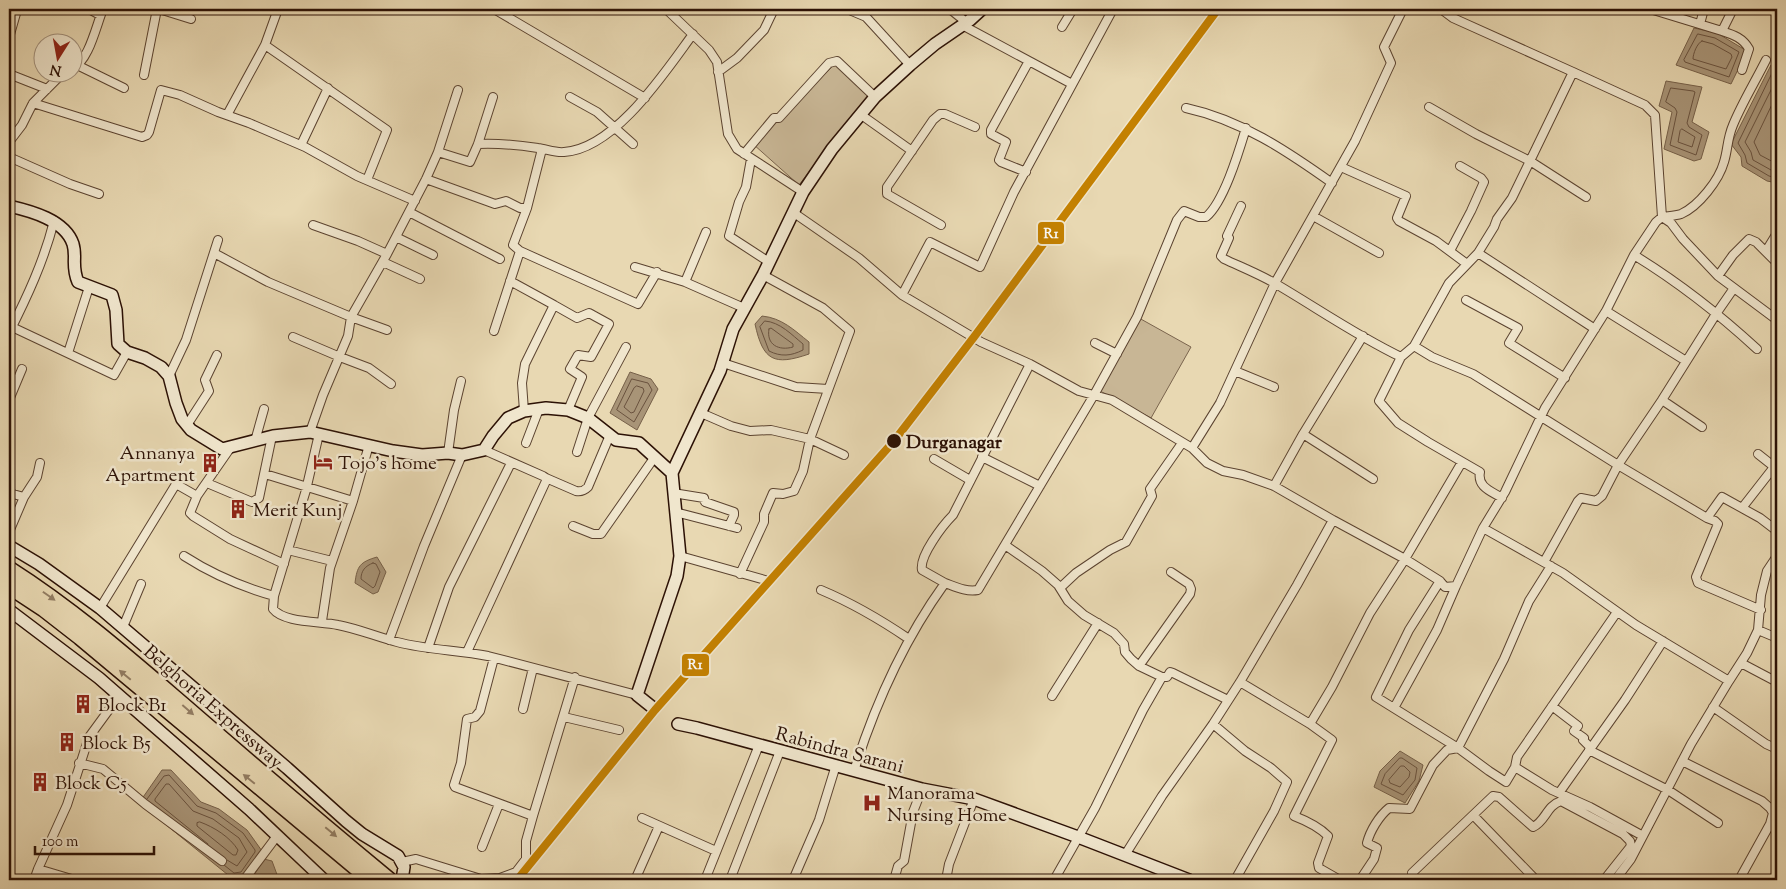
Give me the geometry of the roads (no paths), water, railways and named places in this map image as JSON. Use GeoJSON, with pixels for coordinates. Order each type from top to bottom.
{"type":"FeatureCollection","features":[{"type":"Feature","properties":{"kind":"highway","name":"Belghoria Expressway"},"geometry":{"type":"LineString","coordinates":[[9,569],[53,598],[116,649],[371,880]]}},
{"type":"Feature","properties":{"kind":"highway","name":"Belghoria Expressway"},"geometry":{"type":"LineString","coordinates":[[9,586],[44,609],[290,806],[389,880]]}},
{"type":"Feature","properties":{"kind":"street"},"geometry":{"type":"LineString","coordinates":[[9,38],[17,10],[15,9]]}},
{"type":"Feature","properties":{"kind":"street"},"geometry":{"type":"LineString","coordinates":[[82,60],[86,55],[101,12],[89,9]]}},
{"type":"Feature","properties":{"kind":"street"},"geometry":{"type":"LineString","coordinates":[[144,74],[158,9],[191,19]]}},
{"type":"Feature","properties":{"kind":"street"},"geometry":{"type":"LineString","coordinates":[[227,115],[265,45],[278,9]]}},
{"type":"Feature","properties":{"kind":"street"},"geometry":{"type":"LineString","coordinates":[[494,9],[645,98]]}},
{"type":"Feature","properties":{"kind":"street"},"geometry":{"type":"LineString","coordinates":[[666,9],[709,50],[717,62],[728,134],[737,149],[803,192]]}},
{"type":"Feature","properties":{"kind":"street"},"geometry":{"type":"LineString","coordinates":[[718,72],[737,58],[764,30],[774,9]]}},
{"type":"Feature","properties":{"kind":"street"},"geometry":{"type":"LineString","coordinates":[[847,9],[866,17],[910,65]]}},
{"type":"Feature","properties":{"kind":"street"},"geometry":{"type":"LineString","coordinates":[[950,9],[964,24],[1072,84]]}},
{"type":"Feature","properties":{"kind":"street"},"geometry":{"type":"LineString","coordinates":[[637,695],[677,576],[680,556],[672,473],[723,363],[733,329],[763,275],[803,192],[832,149],[875,97],[910,65],[982,9]]}},
{"type":"Feature","properties":{"kind":"street"},"geometry":{"type":"LineString","coordinates":[[1062,27],[1073,9]]}},
{"type":"Feature","properties":{"kind":"street"},"geometry":{"type":"LineString","coordinates":[[902,295],[930,242],[980,267],[1014,192],[1113,9]]}},
{"type":"Feature","properties":{"kind":"street"},"geometry":{"type":"LineString","coordinates":[[1192,448],[1220,403],[1274,283],[1341,167],[1391,63],[1384,47],[1403,9]]}},
{"type":"Feature","properties":{"kind":"street"},"geometry":{"type":"LineString","coordinates":[[1442,9],[1453,18],[1645,106],[1655,115],[1662,217]]}},
{"type":"Feature","properties":{"kind":"street"},"geometry":{"type":"LineString","coordinates":[[1650,9],[1722,30],[1736,36],[1745,42],[1749,49],[1742,70]]}},
{"type":"Feature","properties":{"kind":"street"},"geometry":{"type":"LineString","coordinates":[[1700,24],[1704,9]]}},
{"type":"Feature","properties":{"kind":"street"},"geometry":{"type":"LineString","coordinates":[[1722,30],[1732,9]]}},
{"type":"Feature","properties":{"kind":"street"},"geometry":{"type":"LineString","coordinates":[[478,144],[510,144],[564,152],[582,148],[605,136],[645,98],[692,34]]}},
{"type":"Feature","properties":{"kind":"street"},"geometry":{"type":"LineString","coordinates":[[265,45],[387,130],[367,180]]}},
{"type":"Feature","properties":{"kind":"street"},"geometry":{"type":"LineString","coordinates":[[768,262],[729,236],[746,186],[748,156],[774,118],[779,118],[829,63],[837,60],[875,97]]}},
{"type":"Feature","properties":{"kind":"street"},"geometry":{"type":"LineString","coordinates":[[1394,708],[1437,630],[1483,528],[1502,498],[1545,408],[1606,311],[1634,255],[1656,222],[1662,217],[1680,214],[1689,209],[1697,203],[1716,181],[1723,165],[1726,144],[1733,126],[1766,60]]}},
{"type":"Feature","properties":{"kind":"street"},"geometry":{"type":"LineString","coordinates":[[1026,172],[999,160],[1006,142],[991,134],[991,130],[1029,61]]}},
{"type":"Feature","properties":{"kind":"street"},"geometry":{"type":"LineString","coordinates":[[82,70],[124,88]]}},
{"type":"Feature","properties":{"kind":"street"},"geometry":{"type":"LineString","coordinates":[[1502,498],[1482,485],[1479,478],[1480,472],[1398,423],[1379,401],[1401,357],[1414,346],[1449,283],[1478,252],[1494,227],[1497,218],[1512,198],[1573,72]]}},
{"type":"Feature","properties":{"kind":"street"},"geometry":{"type":"LineString","coordinates":[[9,74],[47,89]]}},
{"type":"Feature","properties":{"kind":"street"},"geometry":{"type":"LineString","coordinates":[[9,142],[22,125],[33,103],[54,82]]}},
{"type":"Feature","properties":{"kind":"street"},"geometry":{"type":"LineString","coordinates":[[300,145],[328,88]]}},
{"type":"Feature","properties":{"kind":"street"},"geometry":{"type":"LineString","coordinates":[[33,103],[142,137],[147,136],[150,132],[161,90],[180,95],[300,145],[367,180],[415,201]]}},
{"type":"Feature","properties":{"kind":"street"},"geometry":{"type":"LineString","coordinates":[[458,90],[438,152],[410,212],[351,317],[348,336],[323,395],[307,486],[274,596],[273,609],[277,614],[288,619],[322,621],[350,627],[389,640],[428,648],[467,652],[575,677],[637,695],[652,707]]}},
{"type":"Feature","properties":{"kind":"street"},"geometry":{"type":"LineString","coordinates":[[438,152],[470,162],[478,144],[493,97]]}},
{"type":"Feature","properties":{"kind":"street"},"geometry":{"type":"LineString","coordinates":[[570,97],[597,112],[633,144]]}},
{"type":"Feature","properties":{"kind":"street"},"geometry":{"type":"LineString","coordinates":[[1429,107],[1476,134],[1530,161],[1586,197]]}},
{"type":"Feature","properties":{"kind":"street"},"geometry":{"type":"LineString","coordinates":[[1186,108],[1209,112],[1246,128],[1294,156],[1332,183]]}},
{"type":"Feature","properties":{"kind":"street"},"geometry":{"type":"LineString","coordinates":[[860,114],[912,152]]}},
{"type":"Feature","properties":{"kind":"street"},"geometry":{"type":"LineString","coordinates":[[941,224],[887,194],[886,187],[933,120],[940,114],[945,114],[975,127]]}},
{"type":"Feature","properties":{"kind":"street"},"geometry":{"type":"LineString","coordinates":[[1030,364],[953,515],[940,530],[922,562],[922,570],[945,583],[962,589],[978,590],[1094,395],[1140,309],[1177,220],[1184,211],[1199,217],[1206,217],[1219,200],[1246,128]]}},
{"type":"Feature","properties":{"kind":"street"},"geometry":{"type":"LineString","coordinates":[[542,149],[527,208],[513,245],[520,251],[638,304],[656,272]]}},
{"type":"Feature","properties":{"kind":"street"},"geometry":{"type":"LineString","coordinates":[[9,158],[99,194]]}},
{"type":"Feature","properties":{"kind":"street"},"geometry":{"type":"LineString","coordinates":[[1450,251],[1484,182],[1481,178],[1460,166]]}},
{"type":"Feature","properties":{"kind":"street"},"geometry":{"type":"LineString","coordinates":[[1341,167],[1406,196],[1397,218],[1399,221],[1450,251],[1467,264]]}},
{"type":"Feature","properties":{"kind":"street"},"geometry":{"type":"LineString","coordinates":[[426,179],[495,204],[506,202],[520,208],[527,208]]}},
{"type":"Feature","properties":{"kind":"street"},"geometry":{"type":"LineString","coordinates":[[9,206],[54,221],[68,234],[74,245],[74,272],[78,282],[112,295],[116,310],[118,344],[127,352],[145,358],[161,367],[170,376],[179,412],[191,430],[222,449],[272,436],[315,433],[393,451],[422,455],[448,453],[462,455],[484,450],[581,492],[588,487],[610,435]]}},
{"type":"Feature","properties":{"kind":"street"},"geometry":{"type":"LineString","coordinates":[[1241,206],[1227,236],[1229,238],[1222,256],[1224,259],[1274,283],[1329,318],[1401,357]]}},
{"type":"Feature","properties":{"kind":"street"},"geometry":{"type":"LineString","coordinates":[[410,212],[500,258]]}},
{"type":"Feature","properties":{"kind":"street"},"geometry":{"type":"LineString","coordinates":[[794,213],[859,258],[902,295],[981,342],[1030,364],[1079,391],[1112,400],[1192,448],[1207,463],[1223,471],[1243,475],[1274,486],[1405,559],[1440,581],[1445,587],[1456,586]]}},
{"type":"Feature","properties":{"kind":"street"},"geometry":{"type":"LineString","coordinates":[[1313,216],[1379,253]]}},
{"type":"Feature","properties":{"kind":"street"},"geometry":{"type":"LineString","coordinates":[[1662,217],[1671,223],[1683,239],[1718,276],[1777,320]]}},
{"type":"Feature","properties":{"kind":"street"},"geometry":{"type":"LineString","coordinates":[[54,221],[28,296],[10,330],[68,353],[114,375],[127,352]]}},
{"type":"Feature","properties":{"kind":"street"},"geometry":{"type":"LineString","coordinates":[[313,225],[358,241],[387,254]]}},
{"type":"Feature","properties":{"kind":"street"},"geometry":{"type":"LineString","coordinates":[[686,282],[706,232]]}},
{"type":"Feature","properties":{"kind":"street"},"geometry":{"type":"LineString","coordinates":[[1766,251],[1777,233]]}},
{"type":"Feature","properties":{"kind":"street"},"geometry":{"type":"LineString","coordinates":[[396,237],[433,255]]}},
{"type":"Feature","properties":{"kind":"street"},"geometry":{"type":"LineString","coordinates":[[1718,276],[1733,255],[1749,239],[1756,242],[1777,263]]}},
{"type":"Feature","properties":{"kind":"street"},"geometry":{"type":"LineString","coordinates":[[170,376],[186,340],[218,240]]}},
{"type":"Feature","properties":{"kind":"street"},"geometry":{"type":"LineString","coordinates":[[494,331],[520,251]]}},
{"type":"Feature","properties":{"kind":"street"},"geometry":{"type":"LineString","coordinates":[[1478,252],[1594,329]]}},
{"type":"Feature","properties":{"kind":"street"},"geometry":{"type":"LineString","coordinates":[[214,253],[268,282],[387,330]]}},
{"type":"Feature","properties":{"kind":"street"},"geometry":{"type":"LineString","coordinates":[[1634,255],[1668,276],[1758,349]]}},
{"type":"Feature","properties":{"kind":"street"},"geometry":{"type":"LineString","coordinates":[[383,262],[420,279]]}},
{"type":"Feature","properties":{"kind":"street"},"geometry":{"type":"LineString","coordinates":[[636,267],[686,282],[744,308]]}},
{"type":"Feature","properties":{"kind":"street"},"geometry":{"type":"LineString","coordinates":[[740,574],[764,522],[764,514],[773,493],[783,494],[794,491],[803,471],[810,439],[850,331],[822,308],[763,275]]}},
{"type":"Feature","properties":{"kind":"street"},"geometry":{"type":"LineString","coordinates":[[510,281],[577,318],[590,313],[609,324],[591,357],[578,355],[570,369],[582,377],[568,410]]}},
{"type":"Feature","properties":{"kind":"street"},"geometry":{"type":"LineString","coordinates":[[68,353],[89,287]]}},
{"type":"Feature","properties":{"kind":"street"},"geometry":{"type":"LineString","coordinates":[[1458,748],[1504,659],[1529,600],[1581,498],[1596,501],[1602,496],[1618,465],[1734,288]]}},
{"type":"Feature","properties":{"kind":"street"},"geometry":{"type":"LineString","coordinates":[[1466,300],[1518,328],[1509,343],[1565,378]]}},
{"type":"Feature","properties":{"kind":"street"},"geometry":{"type":"LineString","coordinates":[[524,411],[522,383],[525,364],[554,305]]}},
{"type":"Feature","properties":{"kind":"street"},"geometry":{"type":"LineString","coordinates":[[1606,311],[1686,361]]}},
{"type":"Feature","properties":{"kind":"street"},"geometry":{"type":"LineString","coordinates":[[1274,486],[1303,434],[1363,336]]}},
{"type":"Feature","properties":{"kind":"street"},"geometry":{"type":"LineString","coordinates":[[293,337],[369,368],[391,384]]}},
{"type":"Feature","properties":{"kind":"street"},"geometry":{"type":"LineString","coordinates":[[1095,344],[1117,354]]}},
{"type":"Feature","properties":{"kind":"street"},"geometry":{"type":"LineString","coordinates":[[1414,346],[1432,357],[1473,374],[1618,465],[1715,521],[1718,524],[1696,577],[1698,583],[1761,610]]}},
{"type":"Feature","properties":{"kind":"street"},"geometry":{"type":"LineString","coordinates":[[577,452],[588,418],[626,347]]}},
{"type":"Feature","properties":{"kind":"street"},"geometry":{"type":"LineString","coordinates":[[187,424],[209,390],[205,380],[217,355]]}},
{"type":"Feature","properties":{"kind":"street"},"geometry":{"type":"LineString","coordinates":[[723,363],[796,387],[828,389]]}},
{"type":"Feature","properties":{"kind":"street"},"geometry":{"type":"LineString","coordinates":[[9,400],[22,369]]}},
{"type":"Feature","properties":{"kind":"street"},"geometry":{"type":"LineString","coordinates":[[1235,371],[1274,387]]}},
{"type":"Feature","properties":{"kind":"street"},"geometry":{"type":"LineString","coordinates":[[448,453],[454,410],[461,380]]}},
{"type":"Feature","properties":{"kind":"street"},"geometry":{"type":"LineString","coordinates":[[1662,400],[1702,427]]}},
{"type":"Feature","properties":{"kind":"street"},"geometry":{"type":"LineString","coordinates":[[255,441],[264,409]]}},
{"type":"Feature","properties":{"kind":"street"},"geometry":{"type":"LineString","coordinates":[[526,443],[539,409]]}},
{"type":"Feature","properties":{"kind":"street"},"geometry":{"type":"LineString","coordinates":[[484,450],[508,418],[524,411],[539,409],[568,410],[588,418],[616,440],[639,443],[672,473]]}},
{"type":"Feature","properties":{"kind":"street"},"geometry":{"type":"LineString","coordinates":[[701,413],[732,426],[750,431],[771,430],[810,439],[844,455]]}},
{"type":"Feature","properties":{"kind":"street"},"geometry":{"type":"LineString","coordinates":[[1303,434],[1373,479]]}},
{"type":"Feature","properties":{"kind":"street"},"geometry":{"type":"LineString","coordinates":[[207,483],[252,502],[259,498],[272,436]]}},
{"type":"Feature","properties":{"kind":"street"},"geometry":{"type":"LineString","coordinates":[[1060,588],[1076,573],[1110,550],[1126,542],[1152,496],[1150,489],[1182,443]]}},
{"type":"Feature","properties":{"kind":"street"},"geometry":{"type":"LineString","coordinates":[[322,621],[332,561],[353,501],[369,445]]}},
{"type":"Feature","properties":{"kind":"street"},"geometry":{"type":"LineString","coordinates":[[231,447],[197,496],[190,514],[230,539],[284,564]]}},
{"type":"Feature","properties":{"kind":"street"},"geometry":{"type":"LineString","coordinates":[[1742,508],[1776,468],[1758,454]]}},
{"type":"Feature","properties":{"kind":"street"},"geometry":{"type":"LineString","coordinates":[[389,640],[462,455]]}},
{"type":"Feature","properties":{"kind":"street"},"geometry":{"type":"LineString","coordinates":[[982,457],[1040,486]]}},
{"type":"Feature","properties":{"kind":"street"},"geometry":{"type":"LineString","coordinates":[[573,526],[593,534],[601,534],[654,458]]}},
{"type":"Feature","properties":{"kind":"street"},"geometry":{"type":"LineString","coordinates":[[934,459],[970,480]]}},
{"type":"Feature","properties":{"kind":"street"},"geometry":{"type":"LineString","coordinates":[[1310,724],[1332,687],[1370,613],[1405,559],[1462,462]]}},
{"type":"Feature","properties":{"kind":"street"},"geometry":{"type":"LineString","coordinates":[[9,532],[24,497],[37,477],[40,463]]}},
{"type":"Feature","properties":{"kind":"street"},"geometry":{"type":"LineString","coordinates":[[428,648],[449,587],[511,463]]}},
{"type":"Feature","properties":{"kind":"street"},"geometry":{"type":"LineString","coordinates":[[264,474],[353,501]]}},
{"type":"Feature","properties":{"kind":"street"},"geometry":{"type":"LineString","coordinates":[[467,652],[532,513],[546,478]]}},
{"type":"Feature","properties":{"kind":"street"},"geometry":{"type":"LineString","coordinates":[[100,608],[176,484],[197,496]]}},
{"type":"Feature","properties":{"kind":"street"},"geometry":{"type":"LineString","coordinates":[[9,491],[24,497]]}},
{"type":"Feature","properties":{"kind":"street"},"geometry":{"type":"LineString","coordinates":[[673,493],[704,498],[704,502],[734,512],[729,526]]}},
{"type":"Feature","properties":{"kind":"street"},"geometry":{"type":"LineString","coordinates":[[1708,518],[1722,497],[1760,518],[1777,532]]}},
{"type":"Feature","properties":{"kind":"street"},"geometry":{"type":"LineString","coordinates":[[675,512],[737,528]]}},
{"type":"Feature","properties":{"kind":"street"},"geometry":{"type":"LineString","coordinates":[[1125,855],[1187,759],[1196,750],[1240,682],[1333,520]]}},
{"type":"Feature","properties":{"kind":"street"},"geometry":{"type":"LineString","coordinates":[[1483,528],[1548,564],[1663,642],[1729,681]]}},
{"type":"Feature","properties":{"kind":"street"},"geometry":{"type":"LineString","coordinates":[[1005,545],[1042,571],[1060,588],[1068,601],[1124,644],[1125,652],[1139,666],[1162,677],[1167,677],[1170,672],[1173,673],[1228,700]]}},
{"type":"Feature","properties":{"kind":"street"},"geometry":{"type":"LineString","coordinates":[[9,546],[100,608],[346,821],[362,834],[398,856],[404,867],[402,880]]}},
{"type":"Feature","properties":{"kind":"street"},"geometry":{"type":"LineString","coordinates":[[288,550],[332,561]]}},
{"type":"Feature","properties":{"kind":"street"},"geometry":{"type":"LineString","coordinates":[[184,556],[224,578],[274,596]]}},
{"type":"Feature","properties":{"kind":"street"},"geometry":{"type":"LineString","coordinates":[[680,556],[765,580]]}},
{"type":"Feature","properties":{"kind":"street"},"geometry":{"type":"LineString","coordinates":[[1616,880],[1631,859],[1682,761],[1741,663],[1758,630],[1761,595],[1767,571],[1777,556]]}},
{"type":"Feature","properties":{"kind":"street"},"geometry":{"type":"LineString","coordinates":[[1139,666],[1192,589],[1189,584],[1171,572]]}},
{"type":"Feature","properties":{"kind":"street"},"geometry":{"type":"LineString","coordinates":[[1440,581],[1410,630],[1376,696],[1458,748],[1506,782],[1515,767],[1517,757],[1617,612]]}},
{"type":"Feature","properties":{"kind":"street"},"geometry":{"type":"LineString","coordinates":[[854,771],[874,712],[922,617],[945,583]]}},
{"type":"Feature","properties":{"kind":"street"},"geometry":{"type":"LineString","coordinates":[[123,627],[141,584]]}},
{"type":"Feature","properties":{"kind":"street"},"geometry":{"type":"LineString","coordinates":[[820,590],[845,600],[910,639]]}},
{"type":"Feature","properties":{"kind":"street"},"geometry":{"type":"LineString","coordinates":[[9,610],[78,662],[188,755],[324,880]]}},
{"type":"Feature","properties":{"kind":"street"},"geometry":{"type":"LineString","coordinates":[[1052,696],[1104,627]]}},
{"type":"Feature","properties":{"kind":"street"},"geometry":{"type":"LineString","coordinates":[[1758,630],[1777,638]]}},
{"type":"Feature","properties":{"kind":"street"},"geometry":{"type":"LineString","coordinates":[[1559,793],[1625,700],[1663,642]]}},
{"type":"Feature","properties":{"kind":"street"},"geometry":{"type":"LineString","coordinates":[[494,658],[480,712],[475,717],[467,719],[461,763],[454,785],[533,816]]}},
{"type":"Feature","properties":{"kind":"street"},"geometry":{"type":"LineString","coordinates":[[1741,663],[1777,682]]}},
{"type":"Feature","properties":{"kind":"street"},"geometry":{"type":"LineString","coordinates":[[523,709],[534,668]]}},
{"type":"Feature","properties":{"kind":"street"},"geometry":{"type":"LineString","coordinates":[[402,862],[416,859],[481,879],[500,878],[516,872],[526,859],[526,841],[575,677]]}},
{"type":"Feature","properties":{"kind":"street"},"geometry":{"type":"LineString","coordinates":[[1054,880],[1062,870],[1078,837],[1096,808],[1143,710],[1162,677]]}},
{"type":"Feature","properties":{"kind":"street"},"geometry":{"type":"LineString","coordinates":[[1240,682],[1310,724],[1332,740],[1294,816],[1312,824],[1328,836],[1318,863],[1319,868],[1340,880]]}},
{"type":"Feature","properties":{"kind":"street"},"geometry":{"type":"LineString","coordinates":[[34,880],[67,805],[89,737],[119,696]]}},
{"type":"Feature","properties":{"kind":"street"},"geometry":{"type":"LineString","coordinates":[[1552,706],[1578,726],[1574,731],[1584,738],[1583,740],[1590,749],[1668,790],[1718,823]]}},
{"type":"Feature","properties":{"kind":"street"},"geometry":{"type":"LineString","coordinates":[[1713,707],[1766,744],[1777,749]]}},
{"type":"Feature","properties":{"kind":"street"},"geometry":{"type":"LineString","coordinates":[[564,717],[619,730]]}},
{"type":"Feature","properties":{"kind":"street","name":"Rabindra Sarani"},"geometry":{"type":"LineString","coordinates":[[678,724],[922,789],[974,799],[1125,855],[1166,876],[1189,880]]}},
{"type":"Feature","properties":{"kind":"street"},"geometry":{"type":"LineString","coordinates":[[1213,724],[1245,751],[1271,768],[1287,782],[1274,811],[1236,880]]}},
{"type":"Feature","properties":{"kind":"street"},"geometry":{"type":"LineString","coordinates":[[705,880],[759,745]]}},
{"type":"Feature","properties":{"kind":"street"},"geometry":{"type":"LineString","coordinates":[[1360,880],[1374,859],[1377,848],[1367,843],[1368,836],[1383,812],[1389,808],[1410,809],[1433,765],[1447,750],[1458,748]]}},
{"type":"Feature","properties":{"kind":"street"},"geometry":{"type":"LineString","coordinates":[[730,880],[780,750]]}},
{"type":"Feature","properties":{"kind":"street"},"geometry":{"type":"LineString","coordinates":[[1682,761],[1762,801],[1774,809],[1770,824],[1739,880]]}},
{"type":"Feature","properties":{"kind":"street"},"geometry":{"type":"LineString","coordinates":[[80,764],[103,769],[145,804],[222,861]]}},
{"type":"Feature","properties":{"kind":"street"},"geometry":{"type":"LineString","coordinates":[[793,880],[819,820],[836,765]]}},
{"type":"Feature","properties":{"kind":"street"},"geometry":{"type":"LineString","coordinates":[[1515,767],[1559,793],[1590,807],[1643,836]]}},
{"type":"Feature","properties":{"kind":"street"},"geometry":{"type":"LineString","coordinates":[[894,880],[898,866],[904,861],[913,812],[922,789]]}},
{"type":"Feature","properties":{"kind":"street"},"geometry":{"type":"LineString","coordinates":[[1412,873],[1493,796],[1499,797],[1533,827],[1538,825],[1554,804],[1561,801],[1623,834],[1630,841],[1631,846],[1604,880]]}},
{"type":"Feature","properties":{"kind":"street"},"geometry":{"type":"LineString","coordinates":[[946,880],[949,864],[974,799]]}},
{"type":"Feature","properties":{"kind":"street"},"geometry":{"type":"LineString","coordinates":[[482,847],[499,804]]}},
{"type":"Feature","properties":{"kind":"street"},"geometry":{"type":"LineString","coordinates":[[1473,815],[1536,880]]}},
{"type":"Feature","properties":{"kind":"street"},"geometry":{"type":"LineString","coordinates":[[642,818],[716,851]]}},
{"type":"Feature","properties":{"kind":"street"},"geometry":{"type":"LineString","coordinates":[[635,880],[659,826]]}},
{"type":"Feature","properties":{"kind":"street"},"geometry":{"type":"LineString","coordinates":[[244,880],[277,836]]}},
{"type":"Feature","properties":{"kind":"street"},"geometry":{"type":"LineString","coordinates":[[38,869],[75,880]]}},
{"type":"Feature","properties":{"kind":"water"},"geometry":{"type":"Polygon","coordinates":[[[1694,28],[1717,33],[1747,51],[1731,84],[1676,65],[1694,28]]]}},
{"type":"Feature","properties":{"kind":"water"},"geometry":{"type":"Polygon","coordinates":[[[1771,65],[1777,67],[1777,183],[1767,181],[1742,166],[1741,157],[1731,144],[1771,65]]]}},
{"type":"Feature","properties":{"kind":"water"},"geometry":{"type":"Polygon","coordinates":[[[1666,81],[1702,87],[1692,122],[1709,132],[1701,159],[1694,161],[1664,149],[1672,112],[1659,106],[1666,81]]]}},
{"type":"Feature","properties":{"kind":"water"},"geometry":{"type":"Polygon","coordinates":[[[762,316],[776,319],[798,333],[809,342],[809,354],[787,360],[779,360],[766,353],[755,324],[762,316]]]}},
{"type":"Feature","properties":{"kind":"water"},"geometry":{"type":"Polygon","coordinates":[[[630,372],[651,379],[658,389],[637,430],[610,413],[630,372]]]}},
{"type":"Feature","properties":{"kind":"water"},"geometry":{"type":"Polygon","coordinates":[[[377,557],[386,572],[378,592],[373,594],[355,583],[360,566],[377,557]]]}},
{"type":"Feature","properties":{"kind":"water"},"geometry":{"type":"Polygon","coordinates":[[[1400,751],[1423,765],[1419,781],[1405,803],[1374,787],[1380,771],[1400,751]]]}},
{"type":"Feature","properties":{"kind":"water"},"geometry":{"type":"Polygon","coordinates":[[[162,770],[171,770],[201,802],[219,809],[247,830],[262,851],[244,876],[233,879],[139,803],[162,770]]]}},
{"type":"Feature","properties":{"kind":"water"},"geometry":{"type":"Polygon","coordinates":[[[264,859],[272,861],[279,880],[251,880],[264,859]]]}},
{"type":"Feature","properties":{"kind":"place","name":"Durganagar"},"geometry":{"type":"Point","coordinates":[894,441]}},
{"type":"Feature","properties":{"kind":"place","name":"Tojo's home"},"geometry":{"type":"Point","coordinates":[323,462]}},
{"type":"Feature","properties":{"kind":"place","name":"Annanya Apartment"},"geometry":{"type":"Point","coordinates":[210,463]}},
{"type":"Feature","properties":{"kind":"place","name":"Merit Kunj"},"geometry":{"type":"Point","coordinates":[238,509]}},
{"type":"Feature","properties":{"kind":"place","name":"Block B1"},"geometry":{"type":"Point","coordinates":[83,704]}},
{"type":"Feature","properties":{"kind":"place","name":"Block B5"},"geometry":{"type":"Point","coordinates":[67,742]}},
{"type":"Feature","properties":{"kind":"place","name":"Block C5"},"geometry":{"type":"Point","coordinates":[40,782]}},
{"type":"Feature","properties":{"kind":"place","name":"Manorama Nursing Home"},"geometry":{"type":"Point","coordinates":[872,803]}}]}
